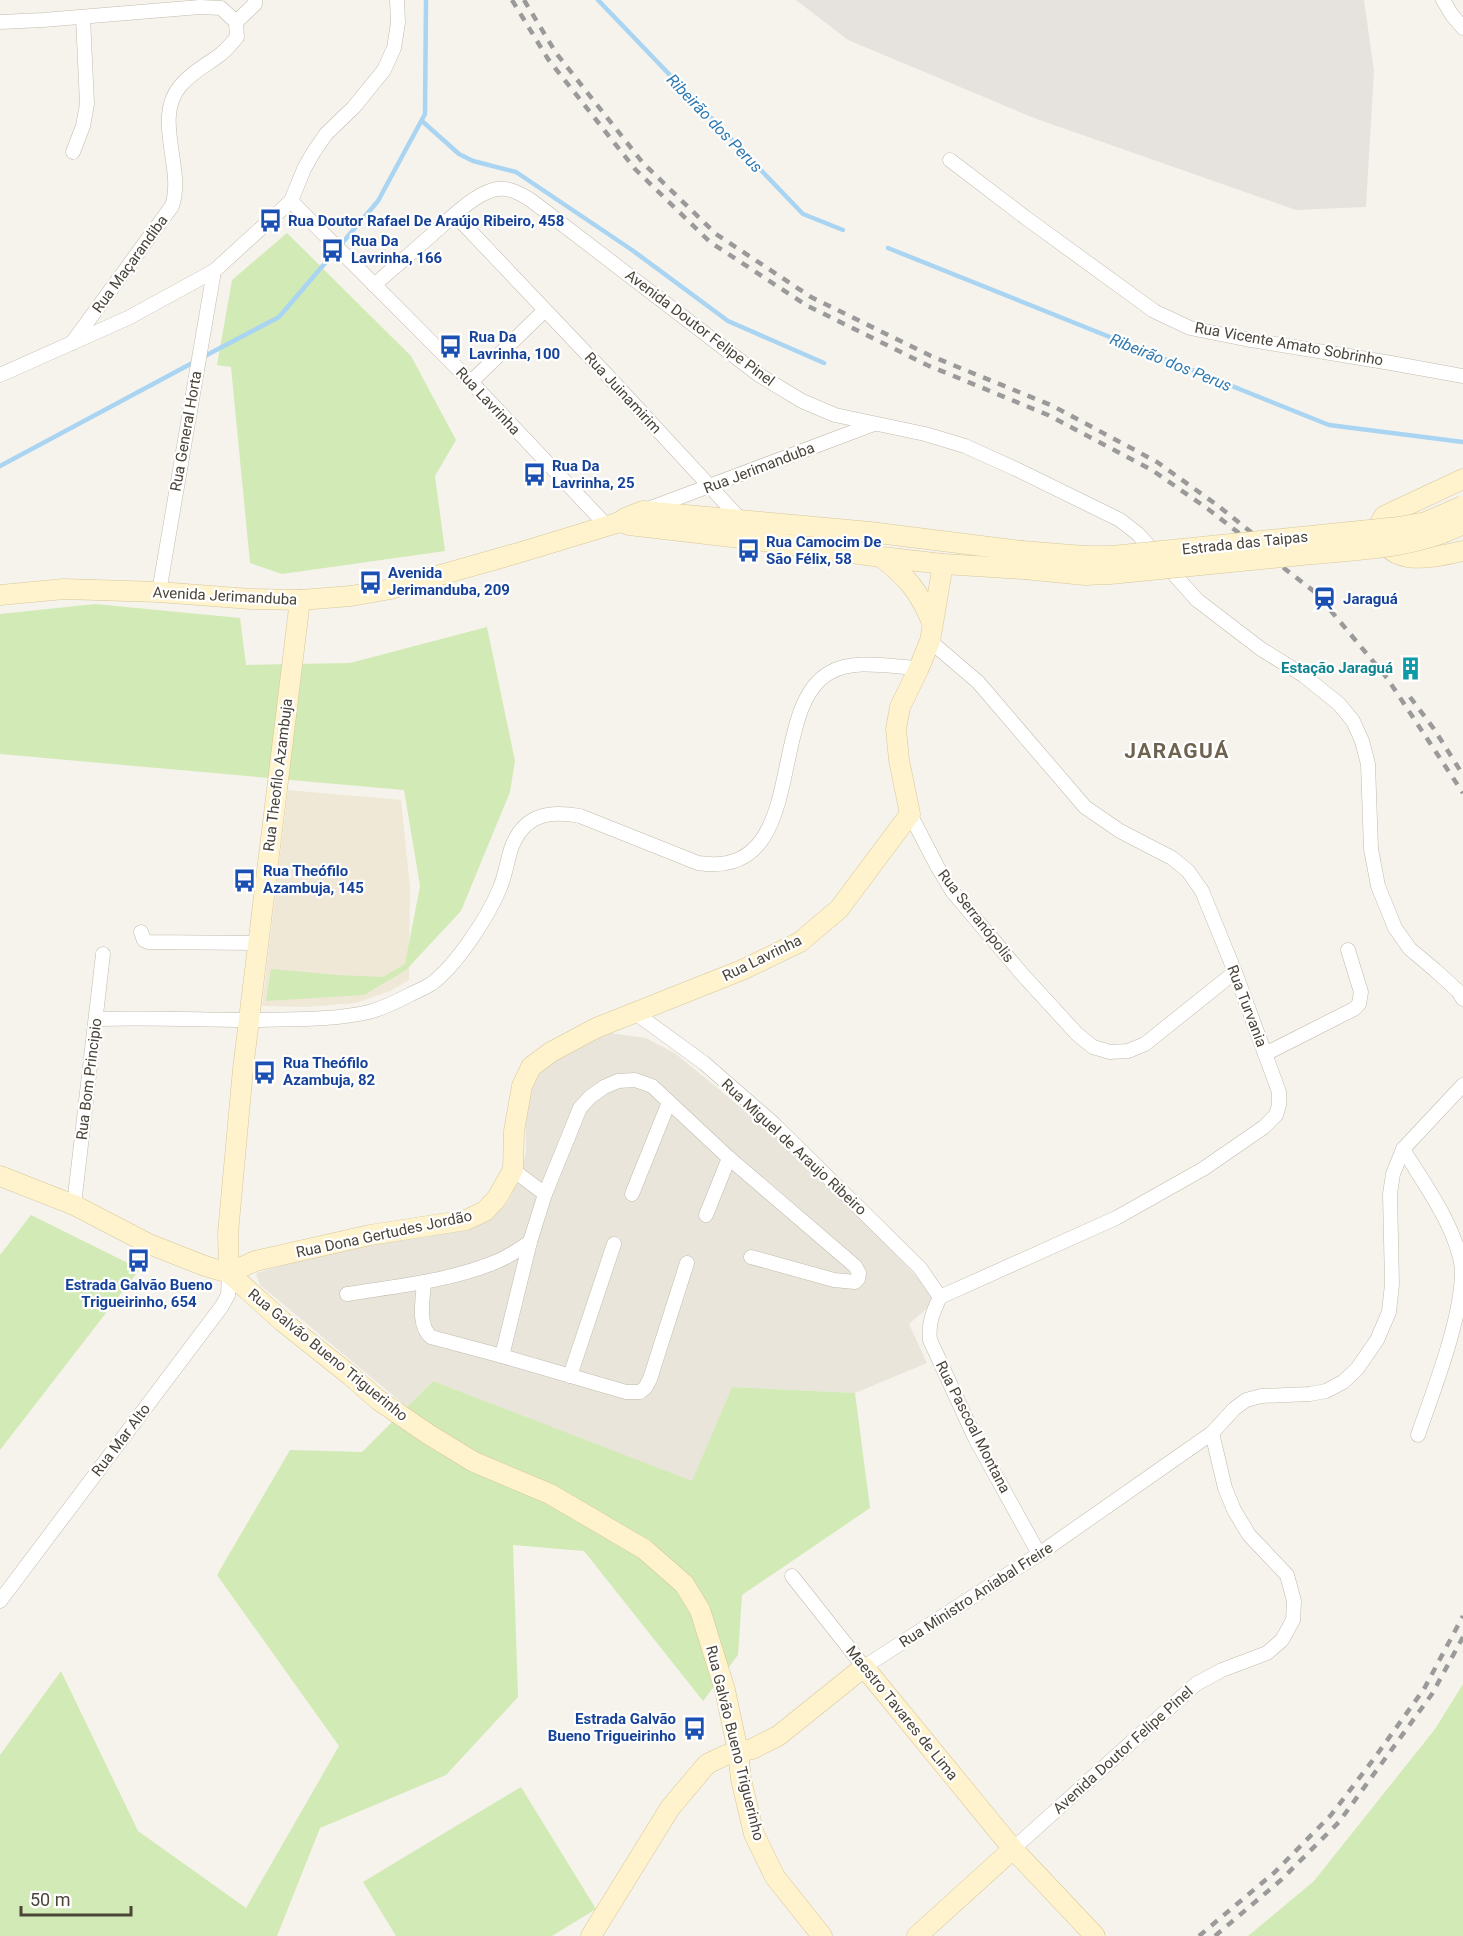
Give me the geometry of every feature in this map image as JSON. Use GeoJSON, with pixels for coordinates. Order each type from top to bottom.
{"type":"FeatureCollection","features":[{"type":"Feature","properties":{"kind":"street","name":"Rua Maçarandiba"},"geometry":{"type":"LineString","coordinates":[[70,345],[172,206],[176,188],[168,120],[171,101],[181,85],[223,53],[237,38],[236,22],[255,4],[255,0]]}},
{"type":"Feature","properties":{"kind":"street"},"geometry":{"type":"LineString","coordinates":[[0,375],[128,318],[214,271],[291,201],[304,169],[326,134],[354,106],[384,70],[394,48],[398,23],[397,0]]}},
{"type":"Feature","properties":{"kind":"street"},"geometry":{"type":"LineString","coordinates":[[1443,0],[1463,28]]}},
{"type":"Feature","properties":{"kind":"street"},"geometry":{"type":"LineString","coordinates":[[0,22],[200,7],[221,8],[236,22]]}},
{"type":"Feature","properties":{"kind":"street"},"geometry":{"type":"LineString","coordinates":[[73,152],[83,126],[87,104],[83,17]]}},
{"type":"Feature","properties":{"kind":"street","name":"Rua Vicente Amato Sobrinho"},"geometry":{"type":"LineString","coordinates":[[950,160],[1154,311],[1190,328],[1463,376]]}},
{"type":"Feature","properties":{"kind":"street","name":"Avenida Doutor Felipe Pinel"},"geometry":{"type":"LineString","coordinates":[[374,285],[455,215],[482,195],[494,190],[506,189],[519,193],[759,375],[802,401],[835,415],[925,434],[965,446],[1120,520],[1138,534],[1197,600],[1261,649],[1304,675],[1339,704],[1353,721],[1362,741],[1368,764],[1371,849],[1378,886],[1395,928],[1410,950],[1458,991],[1463,999]]}},
{"type":"Feature","properties":{"kind":"street","name":"Rua Lavrinha"},"geometry":{"type":"LineString","coordinates":[[291,201],[613,524]]}},
{"type":"Feature","properties":{"kind":"street","name":"Rua Juinamirim"},"geometry":{"type":"LineString","coordinates":[[455,215],[741,520]]}},
{"type":"Feature","properties":{"kind":"street","name":"Rua General Horta"},"geometry":{"type":"LineString","coordinates":[[159,592],[214,271]]}},
{"type":"Feature","properties":{"kind":"street"},"geometry":{"type":"LineString","coordinates":[[471,382],[544,311]]}},
{"type":"Feature","properties":{"kind":"street","name":"Rua Jerimanduba"},"geometry":{"type":"LineString","coordinates":[[644,511],[874,424]]}},
{"type":"Feature","properties":{"kind":"street"},"geometry":{"type":"LineString","coordinates":[[1463,479],[1384,516],[1379,525],[1384,543],[1390,550],[1400,555],[1432,558],[1463,551]]}},
{"type":"Feature","properties":{"kind":"street","name":"Estrada das Taipas"},"geometry":{"type":"LineString","coordinates":[[1023,560],[1112,556],[1399,527],[1426,522],[1463,506]]}},
{"type":"Feature","properties":{"kind":"street"},"geometry":{"type":"LineString","coordinates":[[644,511],[870,532],[1023,560]]}},
{"type":"Feature","properties":{"kind":"street","name":"Avenida Jerimanduba"},"geometry":{"type":"LineString","coordinates":[[0,594],[64,589],[159,592],[251,599],[300,600],[351,596],[391,589],[613,524],[644,511]]}},
{"type":"Feature","properties":{"kind":"street"},"geometry":{"type":"LineString","coordinates":[[613,524],[944,564],[1023,560]]}},
{"type":"Feature","properties":{"kind":"street","name":"Estrada das Taipas"},"geometry":{"type":"LineString","coordinates":[[1023,560],[1085,575],[1110,574],[1359,549],[1416,541],[1463,524]]}},
{"type":"Feature","properties":{"kind":"street"},"geometry":{"type":"LineString","coordinates":[[881,557],[902,574],[923,599],[931,631]]}},
{"type":"Feature","properties":{"kind":"street","name":"Rua Serranópolis"},"geometry":{"type":"LineString","coordinates":[[944,564],[931,631],[919,668],[900,707],[896,729],[899,760],[910,814],[952,891],[1029,982],[1077,1034],[1093,1047],[1110,1052],[1128,1051],[1145,1044],[1234,972]]}},
{"type":"Feature","properties":{"kind":"street","name":"Rua Theofilo Azambuja"},"geometry":{"type":"LineString","coordinates":[[229,1273],[228,1233],[249,1020],[300,600]]}},
{"type":"Feature","properties":{"kind":"street","name":"Rua Turvania"},"geometry":{"type":"LineString","coordinates":[[931,631],[1085,807],[1120,831],[1172,858],[1188,871],[1202,891],[1234,972],[1279,1092],[1280,1105],[1276,1115],[1264,1126],[1203,1169],[1116,1218],[940,1297]]}},
{"type":"Feature","properties":{"kind":"street"},"geometry":{"type":"LineString","coordinates":[[96,1019],[249,1020],[336,1017],[370,1012],[398,1001],[431,984],[450,966],[473,936],[501,888],[518,832],[528,822],[542,815],[562,813],[580,816],[698,863],[726,864],[741,858],[755,848],[766,832],[776,809],[801,709],[809,692],[819,680],[843,667],[859,665],[919,668]]}},
{"type":"Feature","properties":{"kind":"street","name":"Rua Lavrinha"},"geometry":{"type":"LineString","coordinates":[[634,1012],[742,970],[800,942],[839,909],[910,814]]}},
{"type":"Feature","properties":{"kind":"street"},"geometry":{"type":"LineString","coordinates":[[141,932],[144,940],[148,942],[258,943]]}},
{"type":"Feature","properties":{"kind":"street"},"geometry":{"type":"LineString","coordinates":[[1265,1054],[1354,1009],[1359,1004],[1360,992],[1348,950]]}},
{"type":"Feature","properties":{"kind":"street","name":"Rua Bom Principio"},"geometry":{"type":"LineString","coordinates":[[74,1205],[103,954]]}},
{"type":"Feature","properties":{"kind":"street","name":"Rua Dona Gertudes Jordão"},"geometry":{"type":"LineString","coordinates":[[229,1273],[255,1261],[370,1235],[466,1220],[485,1211],[497,1198],[513,1170],[514,1131],[522,1086],[531,1067],[551,1052],[596,1028],[634,1012]]}},
{"type":"Feature","properties":{"kind":"street","name":"Rua Miguel de Araujo Ribeiro"},"geometry":{"type":"LineString","coordinates":[[634,1012],[704,1063],[774,1124],[920,1268],[940,1297]]}},
{"type":"Feature","properties":{"kind":"street"},"geometry":{"type":"LineString","coordinates":[[502,1356],[530,1242],[545,1194],[580,1108],[590,1096],[618,1081],[635,1080],[652,1086],[729,1158],[855,1266],[859,1273],[858,1279],[855,1282],[834,1280],[751,1257]]}},
{"type":"Feature","properties":{"kind":"street"},"geometry":{"type":"LineString","coordinates":[[1212,1433],[1234,1409],[1246,1400],[1261,1396],[1326,1391],[1343,1383],[1358,1369],[1377,1340],[1389,1312],[1392,1284],[1390,1194],[1393,1174],[1403,1149],[1463,1085]]}},
{"type":"Feature","properties":{"kind":"street"},"geometry":{"type":"LineString","coordinates":[[632,1194],[669,1102]]}},
{"type":"Feature","properties":{"kind":"street"},"geometry":{"type":"LineString","coordinates":[[1403,1149],[1446,1221],[1462,1267],[1461,1302],[1452,1339],[1418,1435]]}},
{"type":"Feature","properties":{"kind":"street"},"geometry":{"type":"LineString","coordinates":[[706,1215],[729,1158]]}},
{"type":"Feature","properties":{"kind":"street"},"geometry":{"type":"LineString","coordinates":[[513,1170],[545,1194]]}},
{"type":"Feature","properties":{"kind":"street","name":"Rua Galvão Bueno Triguerinho"},"geometry":{"type":"LineString","coordinates":[[0,1176],[74,1205],[149,1244],[229,1273],[282,1321],[377,1399],[428,1434],[474,1462],[550,1494],[597,1521],[644,1549],[684,1584],[700,1610],[725,1690],[749,1814],[763,1854],[776,1877],[822,1936]]}},
{"type":"Feature","properties":{"kind":"street"},"geometry":{"type":"LineString","coordinates":[[347,1294],[424,1282],[498,1261],[530,1242]]}},
{"type":"Feature","properties":{"kind":"street"},"geometry":{"type":"LineString","coordinates":[[570,1376],[614,1244]]}},
{"type":"Feature","properties":{"kind":"street"},"geometry":{"type":"LineString","coordinates":[[424,1282],[422,1325],[431,1337],[634,1394],[645,1388],[650,1379],[687,1263]]}},
{"type":"Feature","properties":{"kind":"street","name":"Rua Mar Alto"},"geometry":{"type":"LineString","coordinates":[[0,1601],[222,1306],[228,1295],[229,1273]]}},
{"type":"Feature","properties":{"kind":"street","name":"Rua Pascoal Montana"},"geometry":{"type":"LineString","coordinates":[[940,1297],[930,1317],[928,1328],[930,1340],[975,1438],[1039,1554]]}},
{"type":"Feature","properties":{"kind":"street","name":"Avenida Doutor Felipe Pinel"},"geometry":{"type":"LineString","coordinates":[[1013,1849],[1196,1684],[1222,1670],[1268,1653],[1282,1640],[1293,1620],[1294,1601],[1287,1575],[1249,1535],[1234,1510],[1212,1433]]}},
{"type":"Feature","properties":{"kind":"street","name":"Rua Ministro Aniabal Freire"},"geometry":{"type":"LineString","coordinates":[[591,1936],[676,1801],[707,1764],[716,1758],[752,1749],[778,1736],[864,1667],[1039,1554],[1212,1433]]}},
{"type":"Feature","properties":{"kind":"street","name":"Maestro Tavares de Lima"},"geometry":{"type":"LineString","coordinates":[[792,1576],[1013,1849]]}},
{"type":"Feature","properties":{"kind":"street"},"geometry":{"type":"LineString","coordinates":[[917,1936],[1013,1849],[1095,1936]]}},
{"type":"Feature","properties":{"kind":"shaded area"},"geometry":{"type":"Polygon","coordinates":[[[796,0],[1364,0],[1374,71],[1366,207],[1296,210],[1034,118],[848,40],[796,0]]]}},
{"type":"Feature","properties":{"kind":"shaded area"},"geometry":{"type":"Polygon","coordinates":[[[288,790],[401,800],[410,887],[409,980],[390,991],[356,1003],[306,1007],[262,1006],[288,790]]]}},
{"type":"Feature","properties":{"kind":"shaded area"},"geometry":{"type":"Polygon","coordinates":[[[610,1033],[646,1038],[676,1054],[779,1139],[879,1237],[938,1299],[909,1324],[927,1363],[855,1393],[732,1387],[692,1482],[433,1381],[407,1407],[260,1285],[256,1273],[314,1257],[480,1222],[508,1202],[522,1170],[526,1151],[525,1101],[537,1073],[567,1053],[610,1033]]]}},
{"type":"Feature","properties":{"kind":"green space"},"geometry":{"type":"Polygon","coordinates":[[[287,233],[411,356],[456,440],[435,476],[445,551],[282,574],[250,563],[231,367],[217,365],[232,280],[287,233]]]}},
{"type":"Feature","properties":{"kind":"green space"},"geometry":{"type":"Polygon","coordinates":[[[95,604],[240,618],[246,665],[350,663],[487,627],[515,761],[510,792],[461,911],[406,970],[364,995],[266,1001],[271,969],[383,977],[405,964],[420,886],[404,790],[0,754],[0,614],[95,604]]]}},
{"type":"Feature","properties":{"kind":"green space"},"geometry":{"type":"Polygon","coordinates":[[[31,1215],[140,1269],[0,1450],[0,1255],[31,1215]]]}},
{"type":"Feature","properties":{"kind":"green space"},"geometry":{"type":"Polygon","coordinates":[[[433,1381],[692,1481],[732,1387],[855,1393],[870,1508],[742,1595],[738,1655],[703,1701],[584,1551],[513,1545],[518,1697],[446,1775],[320,1828],[277,1936],[0,1936],[0,1755],[61,1671],[138,1831],[246,1908],[339,1746],[217,1575],[290,1450],[362,1452],[433,1381]]]}},
{"type":"Feature","properties":{"kind":"green space"},"geometry":{"type":"Polygon","coordinates":[[[1463,1684],[1463,1936],[1248,1936],[1314,1881],[1435,1729],[1463,1684]]]}},
{"type":"Feature","properties":{"kind":"green space"},"geometry":{"type":"Polygon","coordinates":[[[521,1787],[596,1909],[552,1936],[396,1936],[363,1882],[521,1787]]]}},
{"type":"Feature","properties":{"kind":"waterway"},"geometry":{"type":"LineString","coordinates":[[203,357],[279,317],[378,201],[425,114],[426,0]]}},
{"type":"Feature","properties":{"kind":"waterway","name":"Ribeirão dos Perus"},"geometry":{"type":"LineString","coordinates":[[598,0],[803,214],[843,230]]}},
{"type":"Feature","properties":{"kind":"waterway"},"geometry":{"type":"LineString","coordinates":[[422,121],[459,154],[473,161],[516,172],[632,250],[728,321],[824,363]]}},
{"type":"Feature","properties":{"kind":"waterway","name":"Ribeirão dos Perus"},"geometry":{"type":"LineString","coordinates":[[888,248],[1329,425],[1463,442]]}},
{"type":"Feature","properties":{"kind":"waterway"},"geometry":{"type":"LineString","coordinates":[[0,466],[196,361]]}},
{"type":"Feature","properties":{"kind":"railway"},"geometry":{"type":"LineString","coordinates":[[512,0],[548,59],[635,169],[710,242],[806,305],[927,365],[1048,415],[1152,470],[1208,509],[1316,593],[1387,678],[1463,793]]}},
{"type":"Feature","properties":{"kind":"railway"},"geometry":{"type":"LineString","coordinates":[[524,0],[556,53],[643,163],[716,234],[811,297],[931,356],[1053,406],[1157,462],[1262,541]]}},
{"type":"Feature","properties":{"kind":"railway"},"geometry":{"type":"LineString","coordinates":[[1410,697],[1434,729],[1463,775]]}},
{"type":"Feature","properties":{"kind":"railway"},"geometry":{"type":"LineString","coordinates":[[1199,1936],[1275,1872],[1331,1815],[1424,1689],[1463,1616]]}},
{"type":"Feature","properties":{"kind":"railway"},"geometry":{"type":"LineString","coordinates":[[1215,1936],[1281,1880],[1339,1822],[1432,1694],[1463,1637]]}},
{"type":"Feature","properties":{"kind":"place","name":"Rua Doutor Rafael De Araújo Ribeiro, 458"},"geometry":{"type":"Point","coordinates":[270,221]}},
{"type":"Feature","properties":{"kind":"place","name":"Rua Da Lavrinha, 166"},"geometry":{"type":"Point","coordinates":[333,250]}},
{"type":"Feature","properties":{"kind":"place","name":"Rua Da Lavrinha, 100"},"geometry":{"type":"Point","coordinates":[451,346]}},
{"type":"Feature","properties":{"kind":"place","name":"Rua Da Lavrinha, 25"},"geometry":{"type":"Point","coordinates":[534,475]}},
{"type":"Feature","properties":{"kind":"place","name":"Rua Camocim De São Félix, 58"},"geometry":{"type":"Point","coordinates":[748,551]}},
{"type":"Feature","properties":{"kind":"place","name":"Avenida Jerimanduba, 209"},"geometry":{"type":"Point","coordinates":[370,582]}},
{"type":"Feature","properties":{"kind":"place","name":"Jaraguá"},"geometry":{"type":"Point","coordinates":[1325,599]}},
{"type":"Feature","properties":{"kind":"place","name":"Estação Jaraguá"},"geometry":{"type":"Point","coordinates":[1411,668]}},
{"type":"Feature","properties":{"kind":"place","name":"Rua Theófilo Azambuja, 145"},"geometry":{"type":"Point","coordinates":[245,880]}},
{"type":"Feature","properties":{"kind":"place","name":"Rua Theófilo Azambuja, 82"},"geometry":{"type":"Point","coordinates":[265,1072]}},
{"type":"Feature","properties":{"kind":"place","name":"Estrada Galvão Bueno Trigueirinho, 654"},"geometry":{"type":"Point","coordinates":[139,1261]}},
{"type":"Feature","properties":{"kind":"place","name":"Estrada Galvão Bueno Trigueirinho"},"geometry":{"type":"Point","coordinates":[694,1728]}},
{"type":"Feature","properties":{"kind":"district","name":"JARAGUÁ"},"geometry":{"type":"Point","coordinates":[1177,751]}}]}
